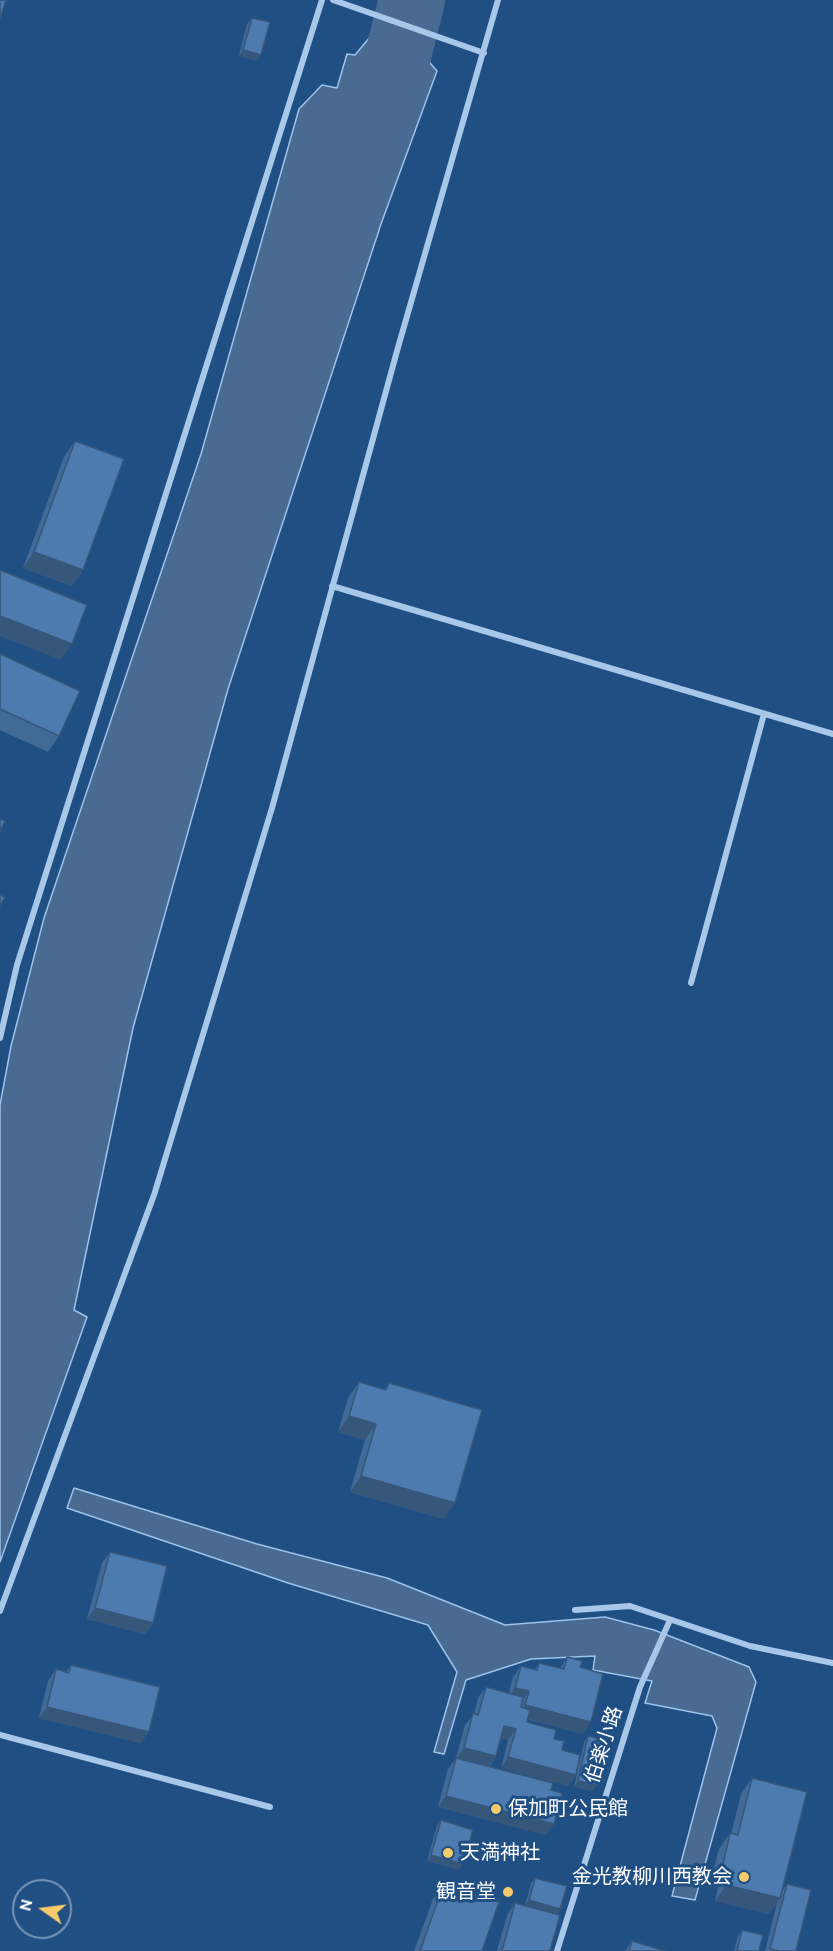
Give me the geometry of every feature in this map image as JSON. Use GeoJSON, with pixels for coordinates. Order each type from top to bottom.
{"type":"FeatureCollection","features":[{"type":"Feature","properties":{"kind":"street"},"geometry":{"type":"LineString","coordinates":[[0,1038],[17,965],[321,0]]}},
{"type":"Feature","properties":{"kind":"street"},"geometry":{"type":"LineString","coordinates":[[333,0],[484,53]]}},
{"type":"Feature","properties":{"kind":"street"},"geometry":{"type":"LineString","coordinates":[[0,1611],[154,1195],[272,808],[397,351],[498,0]]}},
{"type":"Feature","properties":{"kind":"street"},"geometry":{"type":"LineString","coordinates":[[332,586],[833,734]]}},
{"type":"Feature","properties":{"kind":"street"},"geometry":{"type":"LineString","coordinates":[[691,982],[764,714]]}},
{"type":"Feature","properties":{"kind":"street"},"geometry":{"type":"LineString","coordinates":[[575,1610],[630,1606],[750,1646],[833,1663]]}},
{"type":"Feature","properties":{"kind":"street","name":"伯楽小路"},"geometry":{"type":"LineString","coordinates":[[557,1951],[640,1687],[670,1620]]}},
{"type":"Feature","properties":{"kind":"street"},"geometry":{"type":"LineString","coordinates":[[0,1735],[270,1807]]}},
{"type":"Feature","properties":{"kind":"water"},"geometry":{"type":"Polygon","coordinates":[[[370,37],[418,49],[437,71],[381,224],[228,689],[133,1028],[74,1310],[87,1317],[0,1562],[0,1105],[11,1046],[44,918],[201,454],[299,109],[322,85],[337,88],[347,54],[355,55],[370,37]]]}},
{"type":"Feature","properties":{"kind":"water"},"geometry":{"type":"Polygon","coordinates":[[[74,1488],[257,1544],[387,1578],[505,1625],[605,1617],[654,1630],[749,1667],[756,1682],[695,1900],[672,1896],[717,1728],[712,1716],[645,1703],[652,1681],[593,1670],[595,1656],[531,1659],[466,1680],[444,1754],[434,1752],[457,1672],[428,1625],[288,1583],[67,1508],[74,1488]]]}},
{"type":"Feature","properties":{"kind":"building"},"geometry":{"type":"Polygon","coordinates":[[[0,0],[6,0],[0,19],[0,0]]]}},
{"type":"Feature","properties":{"kind":"building"},"geometry":{"type":"Polygon","coordinates":[[[252,18],[270,22],[261,55],[243,50],[252,18]]]}},
{"type":"Feature","properties":{"kind":"building"},"geometry":{"type":"Polygon","coordinates":[[[75,441],[124,459],[83,570],[34,552],[75,441]]]}},
{"type":"Feature","properties":{"kind":"building"},"geometry":{"type":"Polygon","coordinates":[[[0,570],[87,605],[72,644],[0,616],[0,570]]]}},
{"type":"Feature","properties":{"kind":"building"},"geometry":{"type":"Polygon","coordinates":[[[0,654],[80,691],[59,736],[0,709],[0,654]]]}},
{"type":"Feature","properties":{"kind":"building"},"geometry":{"type":"Polygon","coordinates":[[[0,819],[5,821],[0,832],[0,819]]]}},
{"type":"Feature","properties":{"kind":"building"},"geometry":{"type":"Polygon","coordinates":[[[0,895],[5,897],[0,906],[0,895]]]}},
{"type":"Feature","properties":{"kind":"building"},"geometry":{"type":"Polygon","coordinates":[[[359,1382],[386,1390],[389,1383],[482,1410],[455,1503],[361,1476],[376,1424],[349,1416],[359,1382]]]}},
{"type":"Feature","properties":{"kind":"building"},"geometry":{"type":"Polygon","coordinates":[[[110,1552],[167,1566],[153,1623],[95,1608],[110,1552]]]}},
{"type":"Feature","properties":{"kind":"building"},"geometry":{"type":"Polygon","coordinates":[[[567,1657],[583,1661],[580,1667],[603,1674],[591,1722],[525,1705],[529,1691],[515,1688],[521,1666],[537,1670],[539,1663],[564,1669],[567,1657]]]}},
{"type":"Feature","properties":{"kind":"building"},"geometry":{"type":"Polygon","coordinates":[[[71,1665],[160,1687],[149,1732],[47,1707],[56,1669],[69,1673],[71,1665]]]}},
{"type":"Feature","properties":{"kind":"building"},"geometry":{"type":"Polygon","coordinates":[[[486,1687],[523,1697],[521,1707],[530,1710],[527,1722],[556,1730],[554,1739],[564,1741],[562,1750],[580,1755],[576,1775],[508,1757],[516,1729],[504,1726],[496,1756],[464,1748],[473,1713],[478,1715],[486,1687]]]}},
{"type":"Feature","properties":{"kind":"building"},"geometry":{"type":"Polygon","coordinates":[[[588,1736],[608,1741],[597,1785],[578,1781],[588,1736]]]}},
{"type":"Feature","properties":{"kind":"building"},"geometry":{"type":"Polygon","coordinates":[[[456,1758],[553,1783],[551,1790],[562,1793],[554,1824],[446,1796],[456,1758]]]}},
{"type":"Feature","properties":{"kind":"building"},"geometry":{"type":"Polygon","coordinates":[[[752,1778],[807,1792],[780,1898],[726,1885],[729,1871],[722,1869],[730,1833],[738,1835],[752,1778]]]}},
{"type":"Feature","properties":{"kind":"building"},"geometry":{"type":"Polygon","coordinates":[[[441,1820],[473,1830],[463,1864],[431,1855],[441,1820]]]}},
{"type":"Feature","properties":{"kind":"building"},"geometry":{"type":"Polygon","coordinates":[[[535,1878],[567,1886],[560,1909],[529,1900],[535,1878]]]}},
{"type":"Feature","properties":{"kind":"building"},"geometry":{"type":"Polygon","coordinates":[[[444,1883],[499,1902],[482,1951],[420,1951],[444,1883]]]}},
{"type":"Feature","properties":{"kind":"building"},"geometry":{"type":"Polygon","coordinates":[[[787,1884],[811,1890],[796,1951],[770,1949],[787,1884]]]}},
{"type":"Feature","properties":{"kind":"building"},"geometry":{"type":"Polygon","coordinates":[[[515,1903],[560,1915],[550,1951],[502,1951],[515,1903]]]}},
{"type":"Feature","properties":{"kind":"building"},"geometry":{"type":"Polygon","coordinates":[[[742,1930],[763,1935],[759,1951],[737,1951],[742,1930]]]}},
{"type":"Feature","properties":{"kind":"building"},"geometry":{"type":"Polygon","coordinates":[[[632,1941],[665,1951],[629,1951],[632,1941]]]}},
{"type":"Feature","properties":{"kind":"waterway"},"geometry":{"type":"LineString","coordinates":[[373,132],[392,79],[412,0]]}},
{"type":"Feature","properties":{"kind":"place","name":"保加町公民館"},"geometry":{"type":"Point","coordinates":[496,1809]}},
{"type":"Feature","properties":{"kind":"place","name":"天満神社"},"geometry":{"type":"Point","coordinates":[448,1853]}},
{"type":"Feature","properties":{"kind":"place","name":"金光教柳川西教会"},"geometry":{"type":"Point","coordinates":[744,1877]}},
{"type":"Feature","properties":{"kind":"place","name":"観音堂"},"geometry":{"type":"Point","coordinates":[508,1892]}}]}
